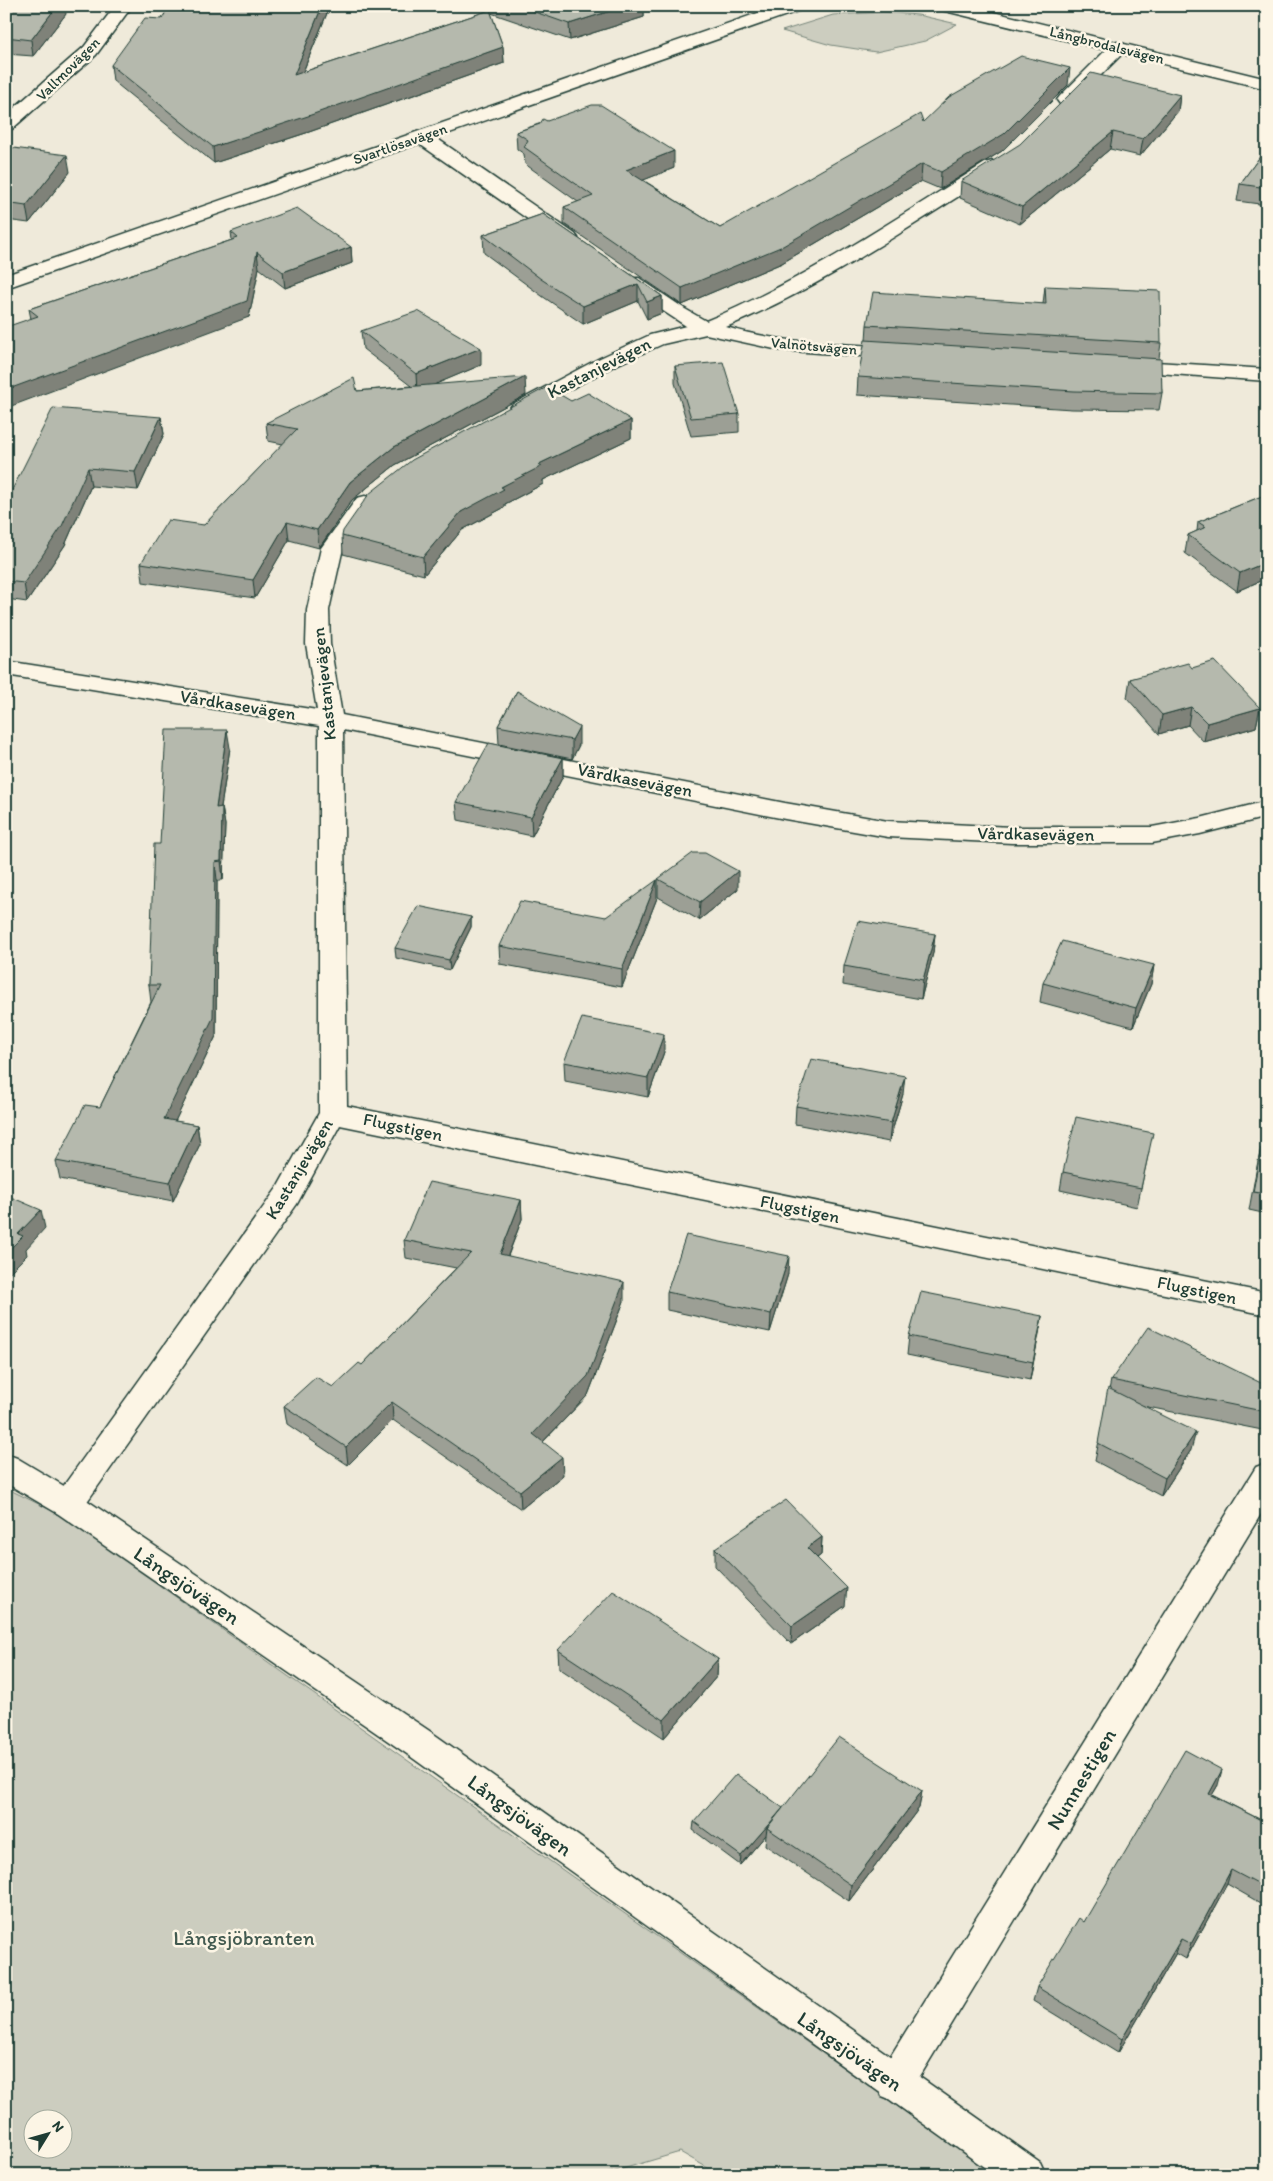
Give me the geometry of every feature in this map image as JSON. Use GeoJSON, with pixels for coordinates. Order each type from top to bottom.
{"type":"FeatureCollection","features":[{"type":"Feature","properties":{"kind":"street","name":"Vallmovägen"},"geometry":{"type":"LineString","coordinates":[[6,125],[15,111],[90,51],[124,6]]}},
{"type":"Feature","properties":{"kind":"street","name":"Svartlösavägen"},"geometry":{"type":"LineString","coordinates":[[6,282],[795,6]]}},
{"type":"Feature","properties":{"kind":"street","name":"Långbrodalsvägen"},"geometry":{"type":"LineString","coordinates":[[947,6],[1267,84]]}},
{"type":"Feature","properties":{"kind":"street"},"geometry":{"type":"LineString","coordinates":[[1051,116],[1118,48]]}},
{"type":"Feature","properties":{"kind":"street"},"geometry":{"type":"LineString","coordinates":[[422,136],[584,249]]}},
{"type":"Feature","properties":{"kind":"street","name":"Kastanjevägen"},"geometry":{"type":"LineString","coordinates":[[506,415],[607,362],[657,339],[706,328],[757,307],[860,249],[1010,156]]}},
{"type":"Feature","properties":{"kind":"street","name":"Valnötsvägen"},"geometry":{"type":"LineString","coordinates":[[616,271],[673,310],[706,328],[781,345],[920,354]]}},
{"type":"Feature","properties":{"kind":"street"},"geometry":{"type":"LineString","coordinates":[[1108,365],[1267,375]]}},
{"type":"Feature","properties":{"kind":"street","name":"Kastanjevägen"},"geometry":{"type":"LineString","coordinates":[[68,1504],[287,1196],[333,1113],[331,720],[318,644],[318,610],[332,548],[361,506],[382,488]]}},
{"type":"Feature","properties":{"kind":"street","name":"Vårdkasevägen"},"geometry":{"type":"LineString","coordinates":[[6,668],[331,720],[888,829],[1012,836],[1152,835],[1200,826],[1267,809]]}},
{"type":"Feature","properties":{"kind":"street","name":"Flugstigen"},"geometry":{"type":"LineString","coordinates":[[333,1113],[1267,1304]]}},
{"type":"Feature","properties":{"kind":"street","name":"Långsjövägen"},"geometry":{"type":"LineString","coordinates":[[6,1467],[68,1504],[419,1743],[1027,2175]]}},
{"type":"Feature","properties":{"kind":"street","name":"Nunnestigen"},"geometry":{"type":"LineString","coordinates":[[895,2083],[1267,1476]]}},
{"type":"Feature","properties":{"kind":"green space"},"geometry":{"type":"Polygon","coordinates":[[[883,12],[918,15],[957,24],[925,41],[876,52],[831,45],[782,31],[833,15],[883,12]]]}},
{"type":"Feature","properties":{"kind":"green space","name":"Långsjöbranten"},"geometry":{"type":"Polygon","coordinates":[[[6,1488],[57,1513],[995,2175],[720,2175],[680,2152],[602,2175],[6,2175],[6,1488]]]}},
{"type":"Feature","properties":{"kind":"building"},"geometry":{"type":"Polygon","coordinates":[[[6,6],[57,6],[31,40],[6,37],[6,6]]]}},
{"type":"Feature","properties":{"kind":"building"},"geometry":{"type":"Polygon","coordinates":[[[169,6],[322,6],[294,75],[490,10],[503,47],[308,116],[213,147],[111,65],[145,18],[162,19],[169,6]]]}},
{"type":"Feature","properties":{"kind":"building"},"geometry":{"type":"Polygon","coordinates":[[[518,6],[626,6],[569,24],[518,6]]]}},
{"type":"Feature","properties":{"kind":"building"},"geometry":{"type":"Polygon","coordinates":[[[1021,56],[1070,68],[1004,134],[941,172],[922,164],[783,246],[682,288],[564,207],[593,196],[524,147],[528,140],[516,132],[540,124],[543,119],[547,121],[592,105],[601,105],[674,151],[626,170],[720,228],[920,114],[923,122],[949,97],[1021,56]]]}},
{"type":"Feature","properties":{"kind":"building"},"geometry":{"type":"Polygon","coordinates":[[[1091,73],[1180,95],[1143,139],[1113,132],[1022,207],[961,181],[1020,144],[1091,73]]]}},
{"type":"Feature","properties":{"kind":"building"},"geometry":{"type":"Polygon","coordinates":[[[6,147],[67,155],[26,206],[6,203],[6,147]]]}},
{"type":"Feature","properties":{"kind":"building"},"geometry":{"type":"Polygon","coordinates":[[[1267,147],[1267,188],[1240,184],[1267,147]]]}},
{"type":"Feature","properties":{"kind":"building"},"geometry":{"type":"Polygon","coordinates":[[[297,208],[351,247],[283,272],[257,252],[247,301],[6,390],[6,327],[38,316],[29,309],[238,238],[231,232],[297,208]]]}},
{"type":"Feature","properties":{"kind":"building"},"geometry":{"type":"Polygon","coordinates":[[[543,214],[662,296],[647,302],[638,284],[583,306],[541,279],[483,235],[543,214]]]}},
{"type":"Feature","properties":{"kind":"building"},"geometry":{"type":"Polygon","coordinates":[[[1045,286],[1160,291],[1161,343],[867,325],[873,292],[1046,304],[1045,286]]]}},
{"type":"Feature","properties":{"kind":"building"},"geometry":{"type":"Polygon","coordinates":[[[418,311],[481,348],[416,374],[361,331],[418,311]]]}},
{"type":"Feature","properties":{"kind":"building"},"geometry":{"type":"Polygon","coordinates":[[[865,340],[1161,359],[1162,393],[1074,391],[858,377],[865,340]]]}},
{"type":"Feature","properties":{"kind":"building"},"geometry":{"type":"Polygon","coordinates":[[[723,362],[739,414],[691,418],[675,366],[723,362]]]}},
{"type":"Feature","properties":{"kind":"building"},"geometry":{"type":"Polygon","coordinates":[[[525,377],[394,447],[350,482],[317,530],[287,522],[253,580],[141,563],[168,520],[204,525],[297,429],[266,423],[354,378],[357,391],[525,377]]]}},
{"type":"Feature","properties":{"kind":"building"},"geometry":{"type":"Polygon","coordinates":[[[547,387],[571,401],[588,393],[631,420],[539,464],[542,466],[501,487],[504,489],[461,512],[423,557],[342,536],[343,531],[369,494],[412,460],[547,387]]]}},
{"type":"Feature","properties":{"kind":"building"},"geometry":{"type":"Polygon","coordinates":[[[53,408],[161,417],[135,472],[88,468],[62,526],[24,583],[6,581],[6,502],[53,408]]]}},
{"type":"Feature","properties":{"kind":"building"},"geometry":{"type":"Polygon","coordinates":[[[1267,494],[1267,562],[1240,573],[1188,535],[1206,527],[1198,522],[1267,494]]]}},
{"type":"Feature","properties":{"kind":"building"},"geometry":{"type":"Polygon","coordinates":[[[1215,661],[1260,708],[1207,723],[1191,707],[1162,715],[1130,679],[1188,663],[1192,668],[1215,661]]]}},
{"type":"Feature","properties":{"kind":"building"},"geometry":{"type":"Polygon","coordinates":[[[517,691],[579,727],[572,740],[498,726],[517,691]]]}},
{"type":"Feature","properties":{"kind":"building"},"geometry":{"type":"Polygon","coordinates":[[[166,730],[227,730],[216,808],[222,807],[221,861],[215,862],[213,1018],[164,1119],[197,1125],[170,1182],[56,1161],[85,1105],[100,1107],[160,985],[149,985],[154,844],[160,844],[166,730]]]}},
{"type":"Feature","properties":{"kind":"building"},"geometry":{"type":"Polygon","coordinates":[[[489,743],[563,758],[531,817],[456,802],[489,743]]]}},
{"type":"Feature","properties":{"kind":"building"},"geometry":{"type":"Polygon","coordinates":[[[693,853],[705,853],[738,871],[700,902],[658,879],[693,853]]]}},
{"type":"Feature","properties":{"kind":"building"},"geometry":{"type":"Polygon","coordinates":[[[657,880],[622,969],[499,946],[520,901],[606,917],[657,880]]]}},
{"type":"Feature","properties":{"kind":"building"},"geometry":{"type":"Polygon","coordinates":[[[418,906],[471,917],[449,960],[395,948],[418,906]]]}},
{"type":"Feature","properties":{"kind":"building"},"geometry":{"type":"Polygon","coordinates":[[[858,921],[935,934],[923,980],[844,966],[858,921]]]}},
{"type":"Feature","properties":{"kind":"building"},"geometry":{"type":"Polygon","coordinates":[[[1062,941],[1154,965],[1136,1008],[1043,983],[1062,941]]]}},
{"type":"Feature","properties":{"kind":"building"},"geometry":{"type":"Polygon","coordinates":[[[582,1018],[664,1034],[648,1078],[564,1062],[582,1018]]]}},
{"type":"Feature","properties":{"kind":"building"},"geometry":{"type":"Polygon","coordinates":[[[811,1059],[905,1076],[891,1123],[796,1106],[811,1059]]]}},
{"type":"Feature","properties":{"kind":"building"},"geometry":{"type":"Polygon","coordinates":[[[1076,1117],[1153,1133],[1141,1188],[1063,1172],[1076,1117]]]}},
{"type":"Feature","properties":{"kind":"building"},"geometry":{"type":"Polygon","coordinates":[[[1261,1148],[1267,1149],[1267,1194],[1253,1192],[1261,1148]]]}},
{"type":"Feature","properties":{"kind":"building"},"geometry":{"type":"Polygon","coordinates":[[[429,1182],[521,1200],[500,1254],[624,1282],[588,1376],[533,1434],[562,1457],[520,1491],[392,1402],[346,1447],[284,1406],[316,1377],[333,1387],[359,1363],[362,1365],[471,1253],[404,1240],[429,1182]]]}},
{"type":"Feature","properties":{"kind":"building"},"geometry":{"type":"Polygon","coordinates":[[[6,1195],[41,1210],[18,1234],[23,1236],[6,1253],[6,1195]]]}},
{"type":"Feature","properties":{"kind":"building"},"geometry":{"type":"Polygon","coordinates":[[[686,1235],[789,1256],[771,1314],[667,1292],[686,1235]]]}},
{"type":"Feature","properties":{"kind":"building"},"geometry":{"type":"Polygon","coordinates":[[[921,1292],[1042,1316],[1033,1362],[909,1336],[921,1292]]]}},
{"type":"Feature","properties":{"kind":"building"},"geometry":{"type":"Polygon","coordinates":[[[1148,1327],[1267,1386],[1267,1412],[1111,1380],[1148,1327]]]}},
{"type":"Feature","properties":{"kind":"building"},"geometry":{"type":"Polygon","coordinates":[[[1108,1388],[1196,1432],[1165,1478],[1098,1443],[1108,1388]]]}},
{"type":"Feature","properties":{"kind":"building"},"geometry":{"type":"Polygon","coordinates":[[[786,1500],[822,1537],[807,1548],[847,1588],[792,1626],[715,1548],[786,1500]]]}},
{"type":"Feature","properties":{"kind":"building"},"geometry":{"type":"Polygon","coordinates":[[[613,1591],[718,1659],[664,1720],[558,1650],[613,1591]]]}},
{"type":"Feature","properties":{"kind":"building"},"geometry":{"type":"Polygon","coordinates":[[[839,1737],[922,1791],[851,1885],[767,1828],[839,1737]]]}},
{"type":"Feature","properties":{"kind":"building"},"geometry":{"type":"Polygon","coordinates":[[[1185,1750],[1222,1770],[1209,1794],[1267,1823],[1267,1889],[1231,1870],[1191,1944],[1181,1939],[1122,2039],[1037,1987],[1079,1918],[1084,1922],[1185,1750]]]}},
{"type":"Feature","properties":{"kind":"building"},"geometry":{"type":"Polygon","coordinates":[[[736,1774],[783,1808],[741,1856],[694,1822],[736,1774]]]}}]}
